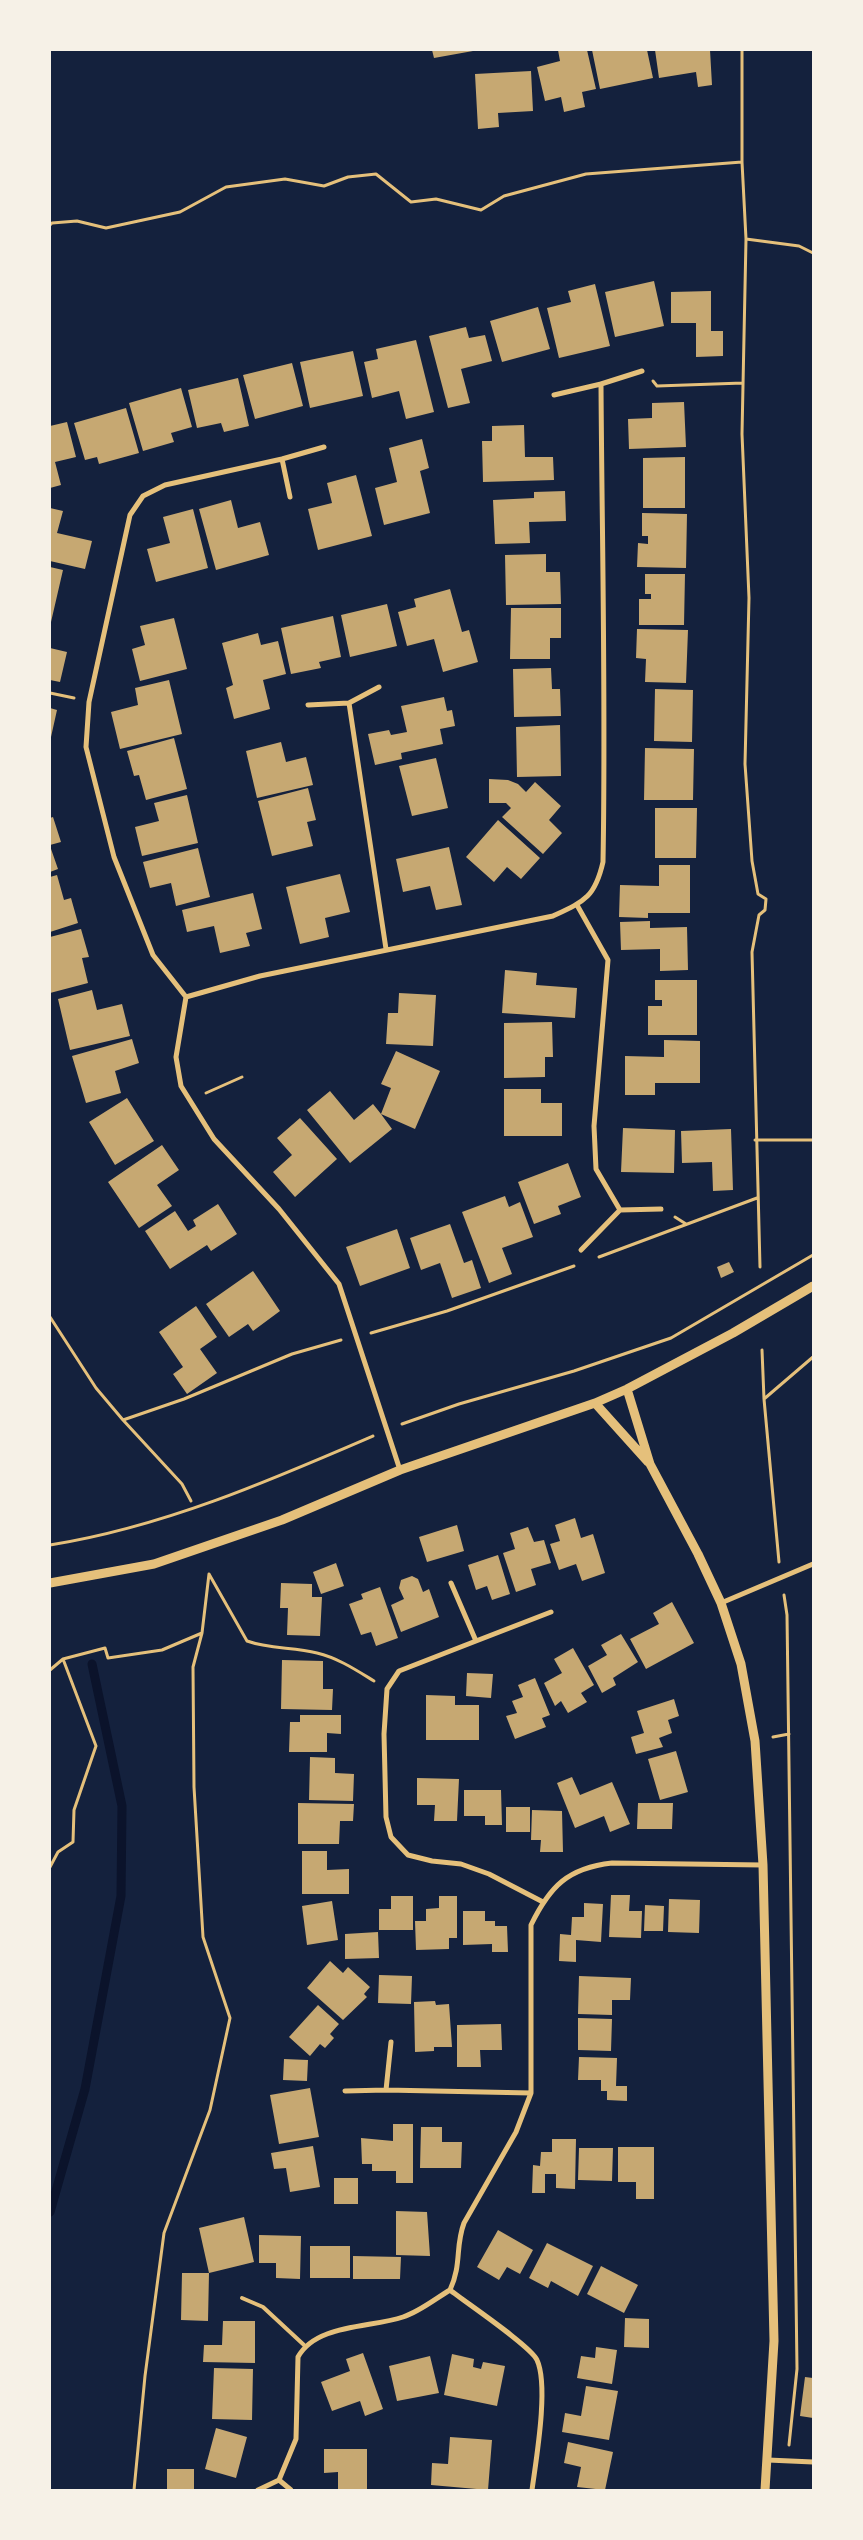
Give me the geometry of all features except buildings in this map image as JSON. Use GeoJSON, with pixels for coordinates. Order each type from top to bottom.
{"type":"FeatureCollection","features":[{"type":"Feature","properties":{"kind":"street"},"geometry":{"type":"LineString","coordinates":[[554,395],[601,384],[642,371]]}},
{"type":"Feature","properties":{"kind":"street"},"geometry":{"type":"LineString","coordinates":[[186,998],[260,976],[553,916],[577,905],[598,884],[603,862],[606,709],[602,658],[601,384]]}},
{"type":"Feature","properties":{"kind":"street"},"geometry":{"type":"LineString","coordinates":[[324,447],[282,459],[165,485],[143,496],[130,515],[89,702],[86,747],[114,857],[153,955],[186,998],[176,1057],[181,1086],[214,1139],[278,1209],[339,1284],[400,1470]]}},
{"type":"Feature","properties":{"kind":"street"},"geometry":{"type":"LineString","coordinates":[[282,459],[290,497]]}},
{"type":"Feature","properties":{"kind":"street"},"geometry":{"type":"LineString","coordinates":[[308,705],[348,703],[379,687]]}},
{"type":"Feature","properties":{"kind":"street"},"geometry":{"type":"LineString","coordinates":[[348,703],[386,949]]}},
{"type":"Feature","properties":{"kind":"street"},"geometry":{"type":"LineString","coordinates":[[577,905],[608,960],[594,1126],[596,1169],[620,1210]]}},
{"type":"Feature","properties":{"kind":"street"},"geometry":{"type":"LineString","coordinates":[[581,1250],[620,1210],[661,1209]]}},
{"type":"Feature","properties":{"kind":"street"},"geometry":{"type":"LineString","coordinates":[[50,1583],[154,1564],[282,1520],[400,1470],[595,1403],[627,1389],[733,1333],[813,1286]]}},
{"type":"Feature","properties":{"kind":"street"},"geometry":{"type":"LineString","coordinates":[[627,1389],[650,1464],[698,1554],[720,1603],[741,1664],[755,1741],[763,1865],[774,2341],[765,2490]]}},
{"type":"Feature","properties":{"kind":"street"},"geometry":{"type":"LineString","coordinates":[[595,1403],[650,1464]]}},
{"type":"Feature","properties":{"kind":"street"},"geometry":{"type":"LineString","coordinates":[[720,1603],[813,1564]]}},
{"type":"Feature","properties":{"kind":"street"},"geometry":{"type":"LineString","coordinates":[[451,1583],[476,1641]]}},
{"type":"Feature","properties":{"kind":"street"},"geometry":{"type":"LineString","coordinates":[[543,1902],[489,1874],[461,1864],[432,1861],[408,1855],[391,1838],[386,1817],[384,1734],[387,1688],[400,1671],[552,1612]]}},
{"type":"Feature","properties":{"kind":"street"},"geometry":{"type":"LineString","coordinates":[[258,2490],[279,2480],[296,2439],[298,2357],[304,2346],[329,2334],[404,2317],[450,2290],[457,2274],[459,2236],[516,2132],[531,2093],[531,1925],[543,1902],[570,1874],[592,1865],[612,1863],[763,1865]]}},
{"type":"Feature","properties":{"kind":"street"},"geometry":{"type":"LineString","coordinates":[[386,2090],[391,2042]]}},
{"type":"Feature","properties":{"kind":"street"},"geometry":{"type":"LineString","coordinates":[[345,2091],[531,2093]]}},
{"type":"Feature","properties":{"kind":"street"},"geometry":{"type":"LineString","coordinates":[[450,2290],[520,2342],[537,2359],[542,2393],[532,2490]]}},
{"type":"Feature","properties":{"kind":"street"},"geometry":{"type":"LineString","coordinates":[[768,2460],[813,2462]]}},
{"type":"Feature","properties":{"kind":"street"},"geometry":{"type":"LineString","coordinates":[[279,2480],[291,2490]]}},
{"type":"Feature","properties":{"kind":"lane"},"geometry":{"type":"LineString","coordinates":[[242,2298],[263,2307],[304,2346]]}},
{"type":"Feature","properties":{"kind":"path"},"geometry":{"type":"LineString","coordinates":[[742,50],[742,162],[746,239],[742,434],[749,598],[745,764],[752,861],[758,894],[766,899],[765,910],[759,915],[752,952],[755,1140],[760,1267]]}},
{"type":"Feature","properties":{"kind":"path"},"geometry":{"type":"LineString","coordinates":[[50,225],[52,222],[77,221],[106,228],[180,212],[226,187],[285,179],[324,186],[348,176],[376,174],[411,202],[436,199],[481,210],[504,196],[586,174],[742,162]]}},
{"type":"Feature","properties":{"kind":"path"},"geometry":{"type":"LineString","coordinates":[[746,239],[799,246],[813,253]]}},
{"type":"Feature","properties":{"kind":"path"},"geometry":{"type":"LineString","coordinates":[[642,371],[657,386],[743,383]]}},
{"type":"Feature","properties":{"kind":"path"},"geometry":{"type":"LineString","coordinates":[[50,693],[89,702]]}},
{"type":"Feature","properties":{"kind":"path"},"geometry":{"type":"LineString","coordinates":[[190,1100],[242,1077]]}},
{"type":"Feature","properties":{"kind":"path"},"geometry":{"type":"LineString","coordinates":[[755,1140],[813,1140]]}},
{"type":"Feature","properties":{"kind":"path"},"geometry":{"type":"LineString","coordinates":[[598,1257],[757,1198]]}},
{"type":"Feature","properties":{"kind":"path"},"geometry":{"type":"LineString","coordinates":[[50,1545],[74,1541],[173,1515],[268,1482],[386,1430],[459,1404],[574,1371],[671,1338],[813,1255]]}},
{"type":"Feature","properties":{"kind":"path"},"geometry":{"type":"LineString","coordinates":[[123,1420],[184,1399],[292,1354],[336,1341],[357,1338],[447,1311],[580,1264]]}},
{"type":"Feature","properties":{"kind":"path"},"geometry":{"type":"LineString","coordinates":[[50,1317],[96,1388],[182,1484],[191,1501]]}},
{"type":"Feature","properties":{"kind":"path"},"geometry":{"type":"LineString","coordinates":[[762,1350],[764,1399],[780,1577],[787,1615],[797,2369],[788,2461]]}},
{"type":"Feature","properties":{"kind":"path"},"geometry":{"type":"LineString","coordinates":[[764,1399],[813,1357]]}},
{"type":"Feature","properties":{"kind":"path"},"geometry":{"type":"LineString","coordinates":[[134,2490],[145,2376],[164,2234],[210,2110],[230,2018],[203,1937],[194,1787],[193,1667],[202,1633],[209,1574],[247,1641],[258,1645],[317,1653],[339,1661],[387,1688]]}},
{"type":"Feature","properties":{"kind":"path"},"geometry":{"type":"LineString","coordinates":[[50,1670],[63,1659],[104,1648],[108,1658],[162,1650],[202,1633]]}},
{"type":"Feature","properties":{"kind":"path"},"geometry":{"type":"LineString","coordinates":[[50,1867],[58,1852],[73,1842],[74,1810],[96,1746],[63,1659]]}},
{"type":"Feature","properties":{"kind":"waterway"},"geometry":{"type":"LineString","coordinates":[[50,2212],[85,2089],[121,1896],[122,1806],[92,1664]]}}]}
